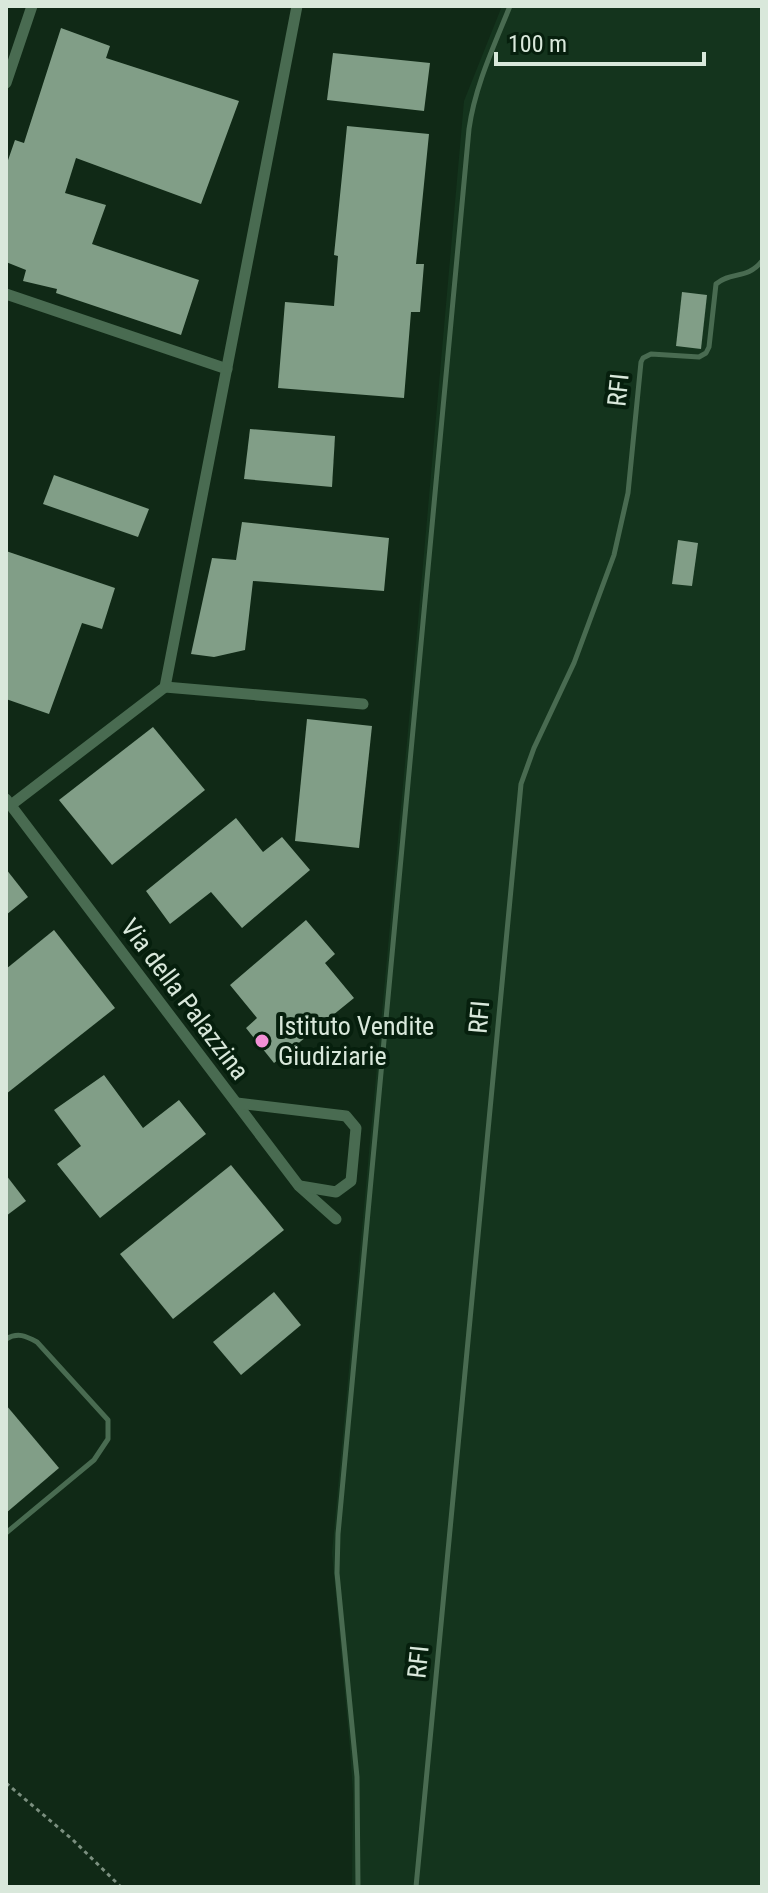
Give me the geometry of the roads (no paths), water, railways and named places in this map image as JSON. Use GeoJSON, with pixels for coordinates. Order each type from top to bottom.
{"type":"FeatureCollection","features":[{"type":"Feature","properties":{"kind":"street"},"geometry":{"type":"LineString","coordinates":[[6,83],[32,6]]}},
{"type":"Feature","properties":{"kind":"street"},"geometry":{"type":"LineString","coordinates":[[165,687],[297,6]]}},
{"type":"Feature","properties":{"kind":"street"},"geometry":{"type":"LineString","coordinates":[[6,294],[227,369]]}},
{"type":"Feature","properties":{"kind":"street"},"geometry":{"type":"LineString","coordinates":[[8,802],[165,687],[363,704]]}},
{"type":"Feature","properties":{"kind":"street","name":"Via della Palazzina"},"geometry":{"type":"LineString","coordinates":[[8,802],[299,1186],[336,1219]]}},
{"type":"Feature","properties":{"kind":"street"},"geometry":{"type":"LineString","coordinates":[[237,1103],[346,1116],[356,1128],[351,1181],[336,1192],[299,1186]]}},
{"type":"Feature","properties":{"kind":"lane"},"geometry":{"type":"LineString","coordinates":[[358,1887],[357,1777],[337,1573],[338,1534],[471,108],[510,6]]}},
{"type":"Feature","properties":{"kind":"lane","name":"RFI"},"geometry":{"type":"LineString","coordinates":[[416,1887],[521,784],[574,663],[614,555],[628,493],[641,362],[651,354],[699,357],[706,353],[716,284],[720,280],[750,272],[762,261]]}},
{"type":"Feature","properties":{"kind":"lane"},"geometry":{"type":"LineString","coordinates":[[6,1339],[24,1335],[37,1342],[108,1420],[108,1439],[94,1460],[6,1533]]}},
{"type":"Feature","properties":{"kind":"place","name":"Istituto Vendite Giudiziarie"},"geometry":{"type":"Point","coordinates":[262,1041]}}]}
